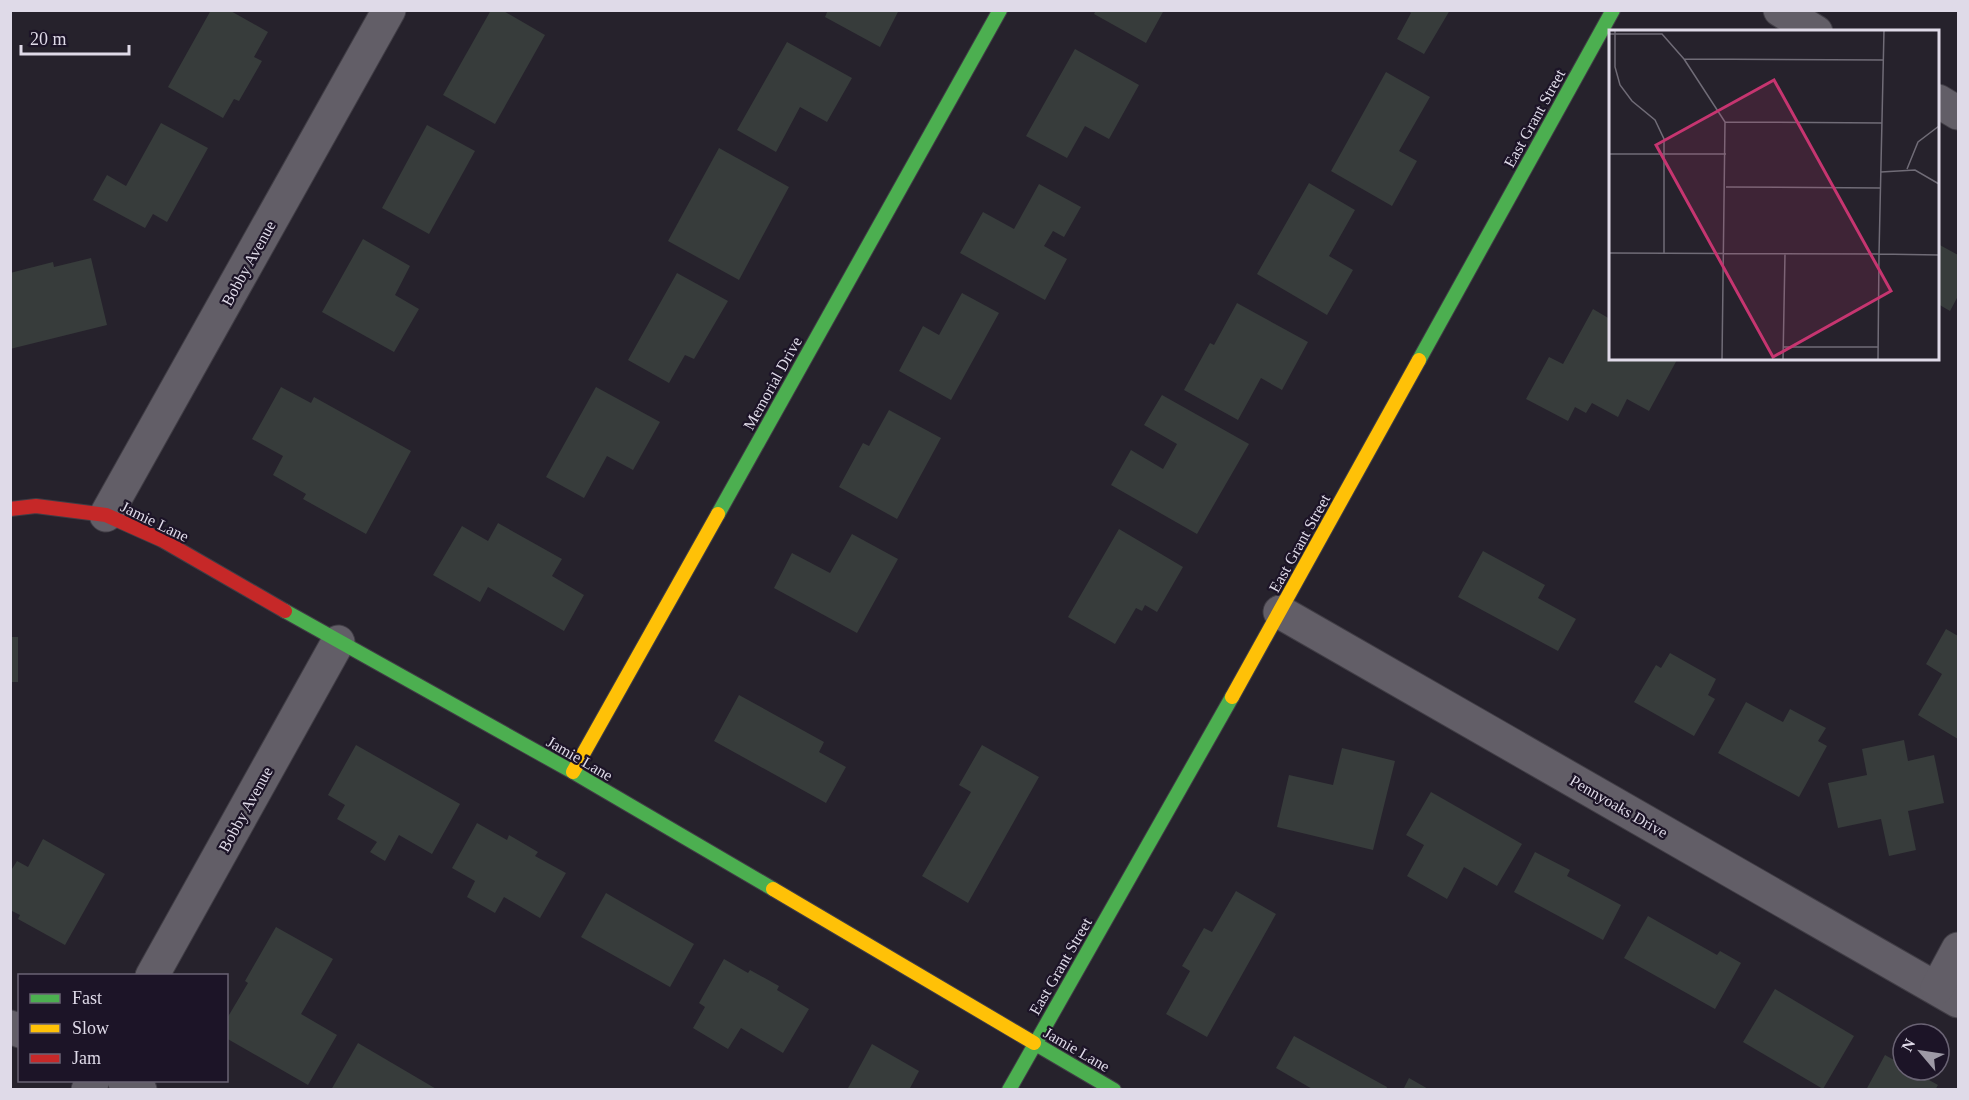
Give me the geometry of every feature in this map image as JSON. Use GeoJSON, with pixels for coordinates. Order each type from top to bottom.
{"type":"FeatureCollection","features":[{"type":"Feature","properties":{"kind":"street","name":"Bobby Avenue"},"geometry":{"type":"LineString","coordinates":[[106,515],[389,10]]}},
{"type":"Feature","properties":{"kind":"street","name":"Memorial Drive"},"geometry":{"type":"LineString","coordinates":[[573,772],[1000,10]]}},
{"type":"Feature","properties":{"kind":"street","name":"East Grant Street"},"geometry":{"type":"LineString","coordinates":[[1009,1089],[1280,612],[1613,10]]}},
{"type":"Feature","properties":{"kind":"street"},"geometry":{"type":"LineString","coordinates":[[1780,10],[1813,30]]}},
{"type":"Feature","properties":{"kind":"street"},"geometry":{"type":"LineString","coordinates":[[1939,102],[1959,113]]}},
{"type":"Feature","properties":{"kind":"street","name":"Jamie Lane"},"geometry":{"type":"LineString","coordinates":[[10,509],[36,506],[106,515],[162,540],[338,642],[573,772],[1114,1089]]}},
{"type":"Feature","properties":{"kind":"street","name":"Pennyoaks Drive"},"geometry":{"type":"LineString","coordinates":[[1280,612],[1948,995]]}},
{"type":"Feature","properties":{"kind":"street","name":"Bobby Avenue"},"geometry":{"type":"LineString","coordinates":[[153,974],[338,642]]}},
{"type":"Feature","properties":{"kind":"street"},"geometry":{"type":"LineString","coordinates":[[1948,995],[1959,949]]}},
{"type":"Feature","properties":{"kind":"building"},"geometry":{"type":"Polygon","coordinates":[[[211,10],[229,10],[268,32],[254,57],[262,61],[239,101],[234,99],[223,118],[168,87],[211,10]]]}},
{"type":"Feature","properties":{"kind":"building"},"geometry":{"type":"Polygon","coordinates":[[[491,10],[502,10],[545,35],[495,124],[443,95],[491,10]]]}},
{"type":"Feature","properties":{"kind":"building"},"geometry":{"type":"Polygon","coordinates":[[[828,10],[899,10],[880,47],[825,17],[828,10]]]}},
{"type":"Feature","properties":{"kind":"building"},"geometry":{"type":"Polygon","coordinates":[[[1096,10],[1164,10],[1146,43],[1094,14],[1096,10]]]}},
{"type":"Feature","properties":{"kind":"building"},"geometry":{"type":"Polygon","coordinates":[[[1408,10],[1450,10],[1424,54],[1397,39],[1411,13],[1408,10]]]}},
{"type":"Feature","properties":{"kind":"building"},"geometry":{"type":"Polygon","coordinates":[[[787,42],[852,78],[827,122],[800,107],[776,152],[737,130],[787,42]]]}},
{"type":"Feature","properties":{"kind":"building"},"geometry":{"type":"Polygon","coordinates":[[[1075,49],[1139,85],[1109,139],[1085,126],[1067,158],[1026,136],[1075,49]]]}},
{"type":"Feature","properties":{"kind":"building"},"geometry":{"type":"Polygon","coordinates":[[[1386,72],[1430,97],[1399,151],[1417,161],[1392,206],[1331,171],[1386,72]]]}},
{"type":"Feature","properties":{"kind":"building"},"geometry":{"type":"Polygon","coordinates":[[[161,123],[208,148],[167,222],[153,214],[145,228],[93,200],[107,175],[126,186],[161,123]]]}},
{"type":"Feature","properties":{"kind":"building"},"geometry":{"type":"Polygon","coordinates":[[[427,125],[475,151],[429,234],[382,208],[427,125]]]}},
{"type":"Feature","properties":{"kind":"building"},"geometry":{"type":"Polygon","coordinates":[[[719,148],[789,187],[739,280],[668,241],[719,148]]]}},
{"type":"Feature","properties":{"kind":"building"},"geometry":{"type":"Polygon","coordinates":[[[1309,183],[1355,210],[1329,256],[1353,270],[1327,315],[1257,274],[1309,183]]]}},
{"type":"Feature","properties":{"kind":"building"},"geometry":{"type":"Polygon","coordinates":[[[1039,184],[1081,207],[1064,237],[1053,231],[1044,246],[1067,259],[1045,300],[960,253],[983,212],[1014,229],[1039,184]]]}},
{"type":"Feature","properties":{"kind":"building"},"geometry":{"type":"Polygon","coordinates":[[[363,239],[410,266],[395,295],[419,309],[394,352],[322,312],[363,239]]]}},
{"type":"Feature","properties":{"kind":"building"},"geometry":{"type":"Polygon","coordinates":[[[1939,245],[1958,255],[1958,296],[1950,311],[1939,305],[1939,245]]]}},
{"type":"Feature","properties":{"kind":"building"},"geometry":{"type":"Polygon","coordinates":[[[91,258],[107,325],[10,349],[10,290],[12,289],[10,273],[53,262],[54,267],[91,258]]]}},
{"type":"Feature","properties":{"kind":"building"},"geometry":{"type":"Polygon","coordinates":[[[677,273],[728,301],[694,359],[685,355],[669,383],[628,360],[677,273]]]}},
{"type":"Feature","properties":{"kind":"building"},"geometry":{"type":"Polygon","coordinates":[[[962,293],[999,313],[951,400],[899,371],[923,326],[939,335],[962,293]]]}},
{"type":"Feature","properties":{"kind":"building"},"geometry":{"type":"Polygon","coordinates":[[[1237,303],[1308,342],[1282,390],[1261,378],[1238,420],[1184,390],[1210,343],[1214,345],[1237,303]]]}},
{"type":"Feature","properties":{"kind":"building"},"geometry":{"type":"Polygon","coordinates":[[[1593,309],[1609,318],[1609,360],[1677,360],[1649,411],[1627,399],[1618,417],[1592,403],[1586,413],[1575,407],[1568,421],[1526,399],[1549,357],[1563,364],[1593,309]]]}},
{"type":"Feature","properties":{"kind":"building"},"geometry":{"type":"Polygon","coordinates":[[[281,387],[311,403],[314,397],[411,451],[366,534],[303,499],[306,494],[273,475],[283,456],[252,439],[281,387]]]}},
{"type":"Feature","properties":{"kind":"building"},"geometry":{"type":"Polygon","coordinates":[[[596,387],[660,422],[633,470],[607,456],[584,498],[546,477],[596,387]]]}},
{"type":"Feature","properties":{"kind":"building"},"geometry":{"type":"Polygon","coordinates":[[[1162,395],[1249,444],[1197,534],[1111,485],[1131,450],[1163,469],[1177,444],[1144,425],[1162,395]]]}},
{"type":"Feature","properties":{"kind":"building"},"geometry":{"type":"Polygon","coordinates":[[[889,410],[941,438],[897,519],[839,487],[863,443],[869,446],[889,410]]]}},
{"type":"Feature","properties":{"kind":"building"},"geometry":{"type":"Polygon","coordinates":[[[498,523],[562,559],[552,576],[584,595],[564,631],[488,587],[480,602],[433,575],[462,526],[488,541],[498,523]]]}},
{"type":"Feature","properties":{"kind":"building"},"geometry":{"type":"Polygon","coordinates":[[[1119,529],[1183,567],[1157,612],[1145,605],[1142,611],[1136,608],[1115,644],[1068,617],[1119,529]]]}},
{"type":"Feature","properties":{"kind":"building"},"geometry":{"type":"Polygon","coordinates":[[[852,534],[898,559],[857,633],[774,588],[792,553],[830,573],[852,534]]]}},
{"type":"Feature","properties":{"kind":"building"},"geometry":{"type":"Polygon","coordinates":[[[1483,551],[1545,585],[1538,598],[1576,619],[1558,651],[1458,597],[1483,551]]]}},
{"type":"Feature","properties":{"kind":"building"},"geometry":{"type":"Polygon","coordinates":[[[1946,629],[1958,636],[1958,739],[1918,715],[1942,674],[1926,664],[1946,629]]]}},
{"type":"Feature","properties":{"kind":"building"},"geometry":{"type":"Polygon","coordinates":[[[10,637],[18,637],[18,682],[10,682],[10,637]]]}},
{"type":"Feature","properties":{"kind":"building"},"geometry":{"type":"Polygon","coordinates":[[[1670,653],[1716,679],[1708,695],[1715,699],[1694,736],[1634,702],[1656,665],[1661,668],[1670,653]]]}},
{"type":"Feature","properties":{"kind":"building"},"geometry":{"type":"Polygon","coordinates":[[[739,695],[824,742],[819,752],[846,767],[826,803],[714,741],[739,695]]]}},
{"type":"Feature","properties":{"kind":"building"},"geometry":{"type":"Polygon","coordinates":[[[1746,702],[1783,722],[1790,709],[1826,728],[1818,741],[1827,746],[1799,797],[1718,753],[1746,702]]]}},
{"type":"Feature","properties":{"kind":"building"},"geometry":{"type":"Polygon","coordinates":[[[1904,740],[1908,761],[1934,755],[1944,803],[1908,811],[1916,850],[1889,856],[1881,819],[1838,828],[1828,783],[1867,775],[1862,749],[1904,740]]]}},
{"type":"Feature","properties":{"kind":"building"},"geometry":{"type":"Polygon","coordinates":[[[356,745],[460,804],[432,854],[399,835],[385,861],[370,852],[377,842],[337,819],[345,805],[328,795],[356,745]]]}},
{"type":"Feature","properties":{"kind":"building"},"geometry":{"type":"Polygon","coordinates":[[[982,745],[1039,777],[968,903],[922,876],[971,792],[959,785],[982,745]]]}},
{"type":"Feature","properties":{"kind":"building"},"geometry":{"type":"Polygon","coordinates":[[[1342,748],[1395,761],[1373,850],[1277,827],[1289,775],[1333,785],[1342,748]]]}},
{"type":"Feature","properties":{"kind":"building"},"geometry":{"type":"Polygon","coordinates":[[[1431,792],[1522,844],[1497,886],[1464,867],[1447,899],[1407,876],[1424,845],[1406,835],[1431,792]]]}},
{"type":"Feature","properties":{"kind":"building"},"geometry":{"type":"Polygon","coordinates":[[[477,823],[507,840],[509,835],[538,852],[535,856],[566,873],[540,918],[504,897],[495,913],[467,897],[475,881],[452,868],[477,823]]]}},
{"type":"Feature","properties":{"kind":"building"},"geometry":{"type":"Polygon","coordinates":[[[43,839],[105,874],[65,945],[18,919],[20,915],[10,910],[10,872],[17,861],[28,867],[43,839]]]}},
{"type":"Feature","properties":{"kind":"building"},"geometry":{"type":"Polygon","coordinates":[[[1535,852],[1570,870],[1567,876],[1621,905],[1603,940],[1514,892],[1535,852]]]}},
{"type":"Feature","properties":{"kind":"building"},"geometry":{"type":"Polygon","coordinates":[[[1236,891],[1276,914],[1207,1037],[1166,1014],[1190,971],[1182,966],[1204,928],[1212,932],[1236,891]]]}},
{"type":"Feature","properties":{"kind":"building"},"geometry":{"type":"Polygon","coordinates":[[[606,893],[694,944],[670,987],[581,937],[606,893]]]}},
{"type":"Feature","properties":{"kind":"building"},"geometry":{"type":"Polygon","coordinates":[[[1648,916],[1717,955],[1720,951],[1741,963],[1715,1009],[1624,958],[1648,916]]]}},
{"type":"Feature","properties":{"kind":"building"},"geometry":{"type":"Polygon","coordinates":[[[276,927],[333,959],[301,1014],[337,1035],[308,1085],[228,1039],[228,1017],[248,983],[245,981],[276,927]]]}},
{"type":"Feature","properties":{"kind":"building"},"geometry":{"type":"Polygon","coordinates":[[[724,959],[748,973],[750,970],[779,986],[777,990],[809,1009],[783,1053],[741,1028],[728,1049],[693,1028],[705,1007],[699,1003],[724,959]]]}},
{"type":"Feature","properties":{"kind":"building"},"geometry":{"type":"Polygon","coordinates":[[[1775,989],[1854,1036],[1823,1089],[1743,1042],[1775,989]]]}},
{"type":"Feature","properties":{"kind":"building"},"geometry":{"type":"Polygon","coordinates":[[[1294,1036],[1387,1087],[1386,1090],[1314,1090],[1276,1068],[1294,1036]]]}},
{"type":"Feature","properties":{"kind":"building"},"geometry":{"type":"Polygon","coordinates":[[[358,1043],[438,1090],[331,1090],[358,1043]]]}},
{"type":"Feature","properties":{"kind":"building"},"geometry":{"type":"Polygon","coordinates":[[[872,1044],[919,1071],[909,1090],[847,1090],[872,1044]]]}},
{"type":"Feature","properties":{"kind":"building"},"geometry":{"type":"Polygon","coordinates":[[[1885,1055],[1891,1058],[1891,1082],[1933,1082],[1938,1085],[1935,1090],[1866,1090],[1885,1055]]]}},
{"type":"Feature","properties":{"kind":"building"},"geometry":{"type":"Polygon","coordinates":[[[1409,1078],[1430,1090],[1403,1090],[1409,1078]]]}},
{"type":"Feature","properties":{"kind":"traffic: fast"},"geometry":{"type":"LineString","coordinates":[[718,514],[1000,10]]}},
{"type":"Feature","properties":{"kind":"traffic: fast"},"geometry":{"type":"LineString","coordinates":[[1419,360],[1613,10]]}},
{"type":"Feature","properties":{"kind":"traffic: fast"},"geometry":{"type":"LineString","coordinates":[[285,611],[573,772],[773,889]]}},
{"type":"Feature","properties":{"kind":"traffic: fast"},"geometry":{"type":"LineString","coordinates":[[1009,1090],[1232,697]]}},
{"type":"Feature","properties":{"kind":"traffic: fast"},"geometry":{"type":"LineString","coordinates":[[1034,1043],[1114,1090]]}},
{"type":"Feature","properties":{"kind":"traffic: slow"},"geometry":{"type":"LineString","coordinates":[[1232,697],[1419,360]]}},
{"type":"Feature","properties":{"kind":"traffic: slow"},"geometry":{"type":"LineString","coordinates":[[573,772],[718,514]]}},
{"type":"Feature","properties":{"kind":"traffic: slow"},"geometry":{"type":"LineString","coordinates":[[773,889],[1034,1043]]}},
{"type":"Feature","properties":{"kind":"traffic: jam"},"geometry":{"type":"LineString","coordinates":[[10,509],[36,506],[106,515],[162,540],[285,611]]}}]}
